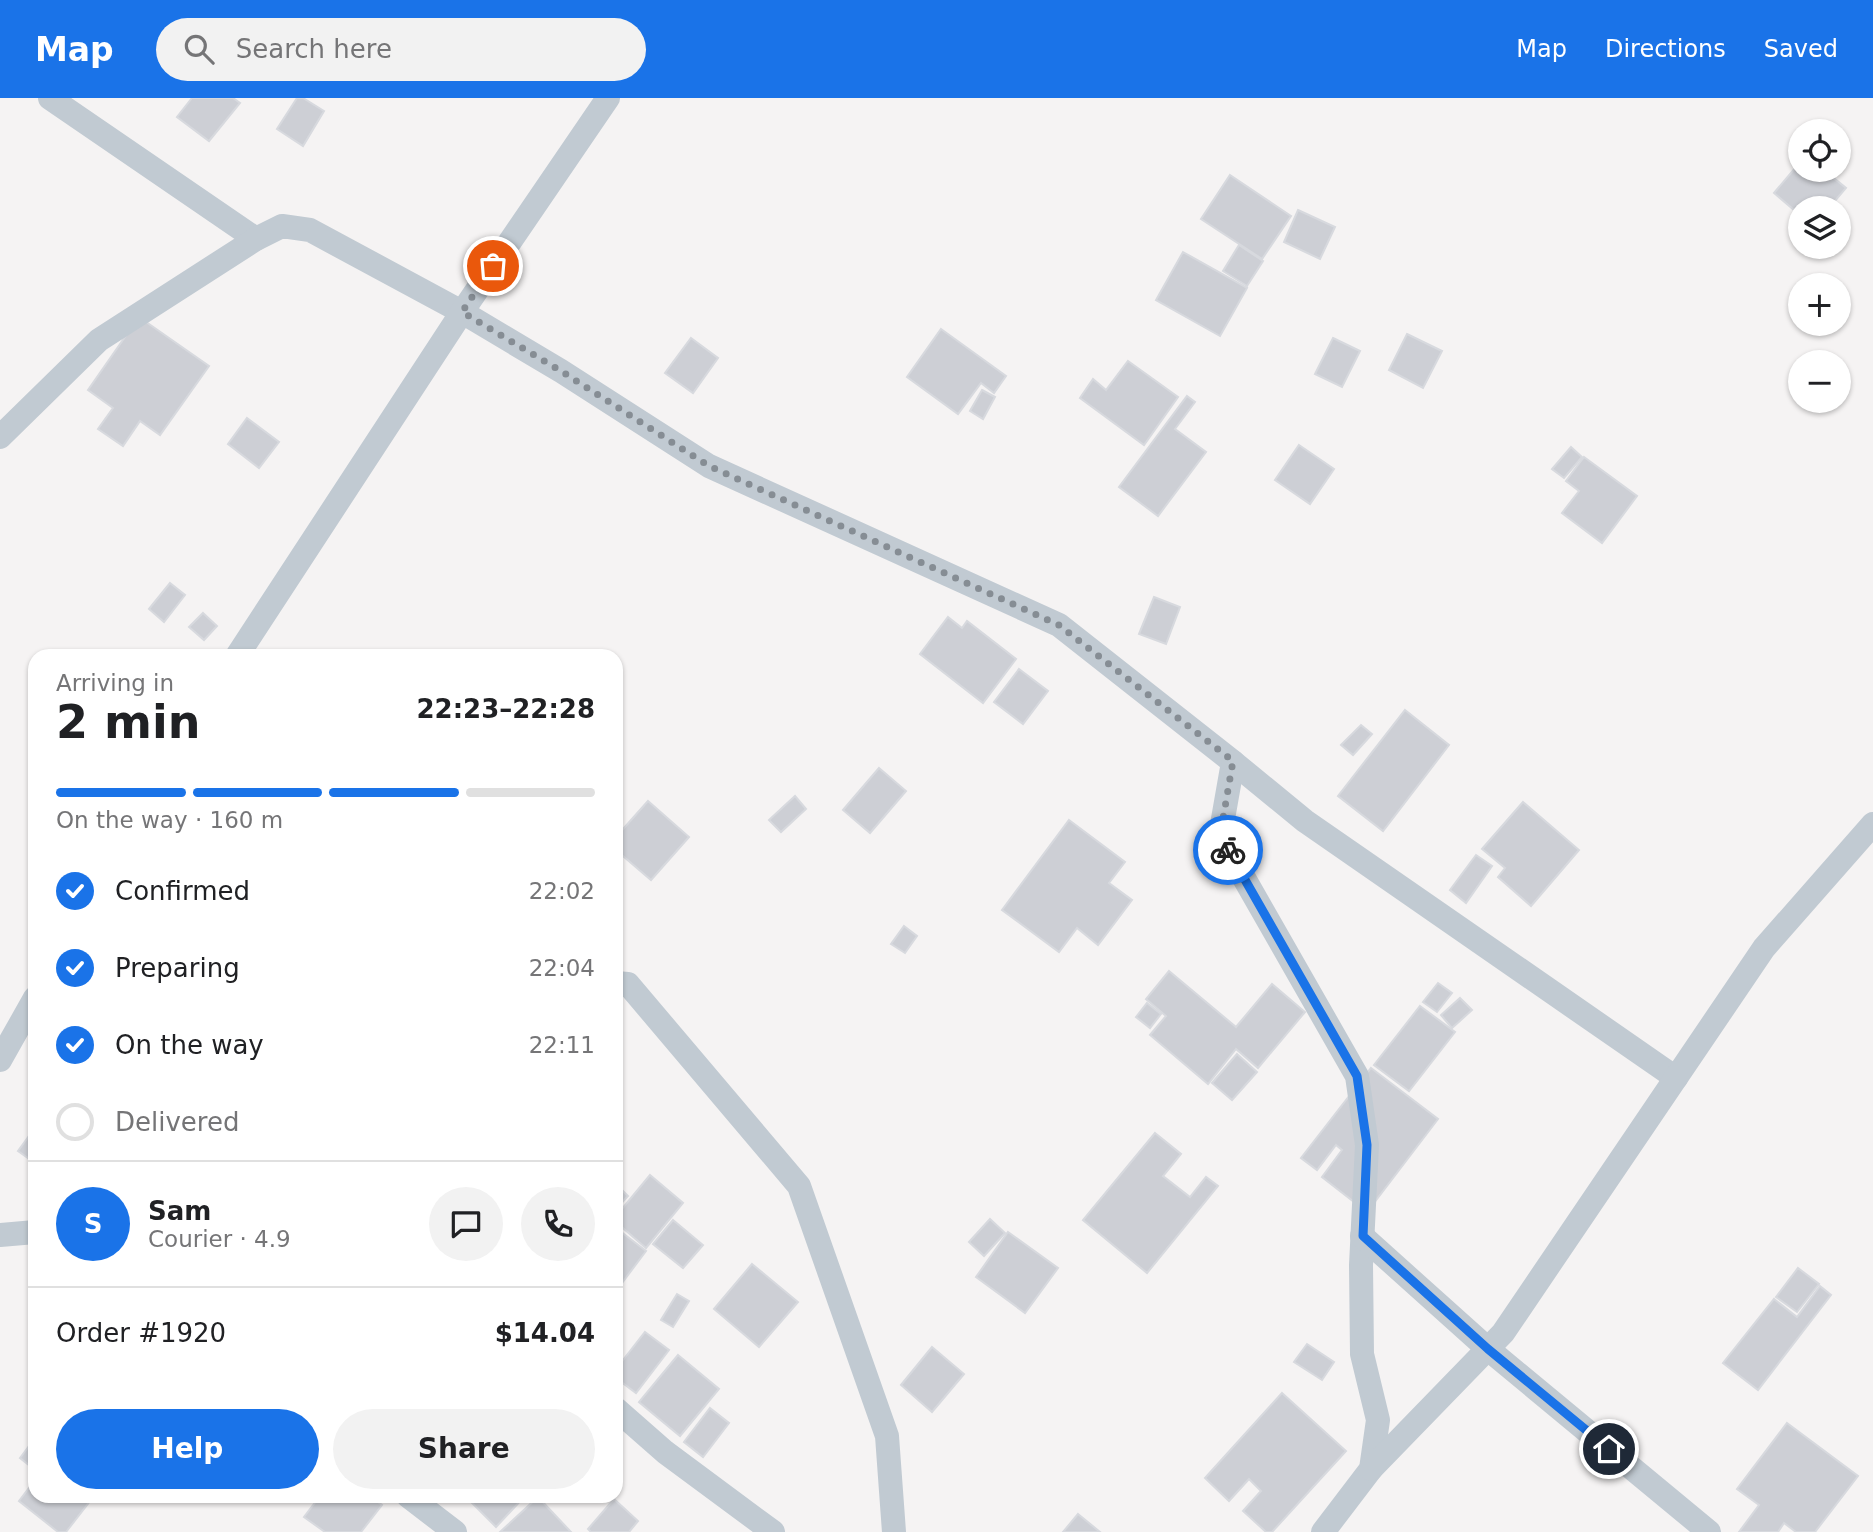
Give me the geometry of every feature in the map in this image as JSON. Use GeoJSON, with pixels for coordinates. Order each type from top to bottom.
{"type":"FeatureCollection","features":[{"type":"Feature","properties":{"kind":"street"},"geometry":{"type":"LineString","coordinates":[[50,98],[256,239]]}},
{"type":"Feature","properties":{"kind":"street"},"geometry":{"type":"LineString","coordinates":[[242,649],[602,101]]}},
{"type":"Feature","properties":{"kind":"street"},"geometry":{"type":"LineString","coordinates":[[2,434],[99,340],[256,239],[282,226],[310,230],[462,312],[561,371],[709,466],[1059,625],[1305,821],[1676,1078]]}},
{"type":"Feature","properties":{"kind":"street"},"geometry":{"type":"LineString","coordinates":[[1233,761],[1220,836],[1357,1076],[1367,1145],[1362,1354],[1378,1420],[1371,1469]]}},
{"type":"Feature","properties":{"kind":"street"},"geometry":{"type":"LineString","coordinates":[[1323,1532],[1371,1469],[1503,1333],[1764,948],[1870,833]]}},
{"type":"Feature","properties":{"kind":"street"},"geometry":{"type":"LineString","coordinates":[[623,984],[628,984],[799,1186],[887,1436],[894,1532]]}},
{"type":"Feature","properties":{"kind":"street"},"geometry":{"type":"LineString","coordinates":[[0,1060],[28,1010]]}},
{"type":"Feature","properties":{"kind":"street"},"geometry":{"type":"LineString","coordinates":[[0,1235],[28,1233]]}},
{"type":"Feature","properties":{"kind":"street"},"geometry":{"type":"LineString","coordinates":[[1363,1236],[1488,1349],[1709,1532]]}},
{"type":"Feature","properties":{"kind":"street"},"geometry":{"type":"LineString","coordinates":[[623,1415],[665,1452],[773,1532]]}},
{"type":"Feature","properties":{"kind":"street"},"geometry":{"type":"LineString","coordinates":[[417,1503],[455,1532]]}},
{"type":"Feature","properties":{"kind":"building"},"geometry":{"type":"Polygon","coordinates":[[[192,98],[233,98],[240,103],[209,141],[177,117],[192,98]]]}},
{"type":"Feature","properties":{"kind":"building"},"geometry":{"type":"Polygon","coordinates":[[[297,98],[303,98],[324,111],[303,146],[277,129],[297,98]]]}},
{"type":"Feature","properties":{"kind":"building"},"geometry":{"type":"Polygon","coordinates":[[[1230,175],[1291,216],[1262,259],[1201,219],[1230,175]]]}},
{"type":"Feature","properties":{"kind":"building"},"geometry":{"type":"Polygon","coordinates":[[[1788,176],[1788,182],[1839,182],[1846,188],[1839,196],[1788,196],[1788,205],[1774,193],[1788,176]]]}},
{"type":"Feature","properties":{"kind":"building"},"geometry":{"type":"Polygon","coordinates":[[[1298,210],[1335,227],[1320,259],[1284,242],[1298,210]]]}},
{"type":"Feature","properties":{"kind":"building"},"geometry":{"type":"Polygon","coordinates":[[[1239,245],[1263,261],[1247,286],[1223,271],[1239,245]]]}},
{"type":"Feature","properties":{"kind":"building"},"geometry":{"type":"Polygon","coordinates":[[[1183,252],[1247,288],[1220,336],[1156,300],[1183,252]]]}},
{"type":"Feature","properties":{"kind":"building"},"geometry":{"type":"Polygon","coordinates":[[[139,317],[209,366],[160,435],[140,421],[123,446],[98,429],[113,408],[88,390],[139,317]]]}},
{"type":"Feature","properties":{"kind":"building"},"geometry":{"type":"Polygon","coordinates":[[[941,329],[1006,376],[994,393],[981,383],[958,414],[907,377],[941,329]]]}},
{"type":"Feature","properties":{"kind":"building"},"geometry":{"type":"Polygon","coordinates":[[[1407,334],[1442,351],[1423,388],[1389,370],[1407,334]]]}},
{"type":"Feature","properties":{"kind":"building"},"geometry":{"type":"Polygon","coordinates":[[[691,338],[718,358],[693,393],[665,373],[691,338]]]}},
{"type":"Feature","properties":{"kind":"building"},"geometry":{"type":"Polygon","coordinates":[[[1333,338],[1360,351],[1342,387],[1315,374],[1333,338]]]}},
{"type":"Feature","properties":{"kind":"building"},"geometry":{"type":"Polygon","coordinates":[[[1128,361],[1178,397],[1144,445],[1080,398],[1093,379],[1106,390],[1128,361]]]}},
{"type":"Feature","properties":{"kind":"building"},"geometry":{"type":"Polygon","coordinates":[[[982,390],[995,397],[983,419],[970,411],[982,390]]]}},
{"type":"Feature","properties":{"kind":"building"},"geometry":{"type":"Polygon","coordinates":[[[1187,396],[1195,402],[1175,429],[1206,452],[1158,516],[1119,487],[1187,396]]]}},
{"type":"Feature","properties":{"kind":"building"},"geometry":{"type":"Polygon","coordinates":[[[247,418],[279,442],[259,468],[228,444],[247,418]]]}},
{"type":"Feature","properties":{"kind":"building"},"geometry":{"type":"Polygon","coordinates":[[[1299,445],[1334,469],[1310,504],[1275,480],[1299,445]]]}},
{"type":"Feature","properties":{"kind":"building"},"geometry":{"type":"Polygon","coordinates":[[[1571,447],[1582,457],[1564,478],[1552,469],[1571,447]]]}},
{"type":"Feature","properties":{"kind":"building"},"geometry":{"type":"Polygon","coordinates":[[[1584,457],[1637,496],[1602,543],[1562,513],[1579,491],[1566,481],[1584,457]]]}},
{"type":"Feature","properties":{"kind":"building"},"geometry":{"type":"Polygon","coordinates":[[[170,583],[185,595],[164,622],[149,609],[170,583]]]}},
{"type":"Feature","properties":{"kind":"building"},"geometry":{"type":"Polygon","coordinates":[[[1154,597],[1180,607],[1166,644],[1139,634],[1154,597]]]}},
{"type":"Feature","properties":{"kind":"building"},"geometry":{"type":"Polygon","coordinates":[[[203,613],[217,626],[204,640],[189,627],[203,613]]]}},
{"type":"Feature","properties":{"kind":"building"},"geometry":{"type":"Polygon","coordinates":[[[948,617],[962,628],[967,621],[1016,659],[983,703],[920,654],[948,617]]]}},
{"type":"Feature","properties":{"kind":"building"},"geometry":{"type":"Polygon","coordinates":[[[1019,669],[1048,691],[1023,724],[994,702],[1019,669]]]}},
{"type":"Feature","properties":{"kind":"building"},"geometry":{"type":"Polygon","coordinates":[[[1405,710],[1449,745],[1383,831],[1338,796],[1405,710]]]}},
{"type":"Feature","properties":{"kind":"building"},"geometry":{"type":"Polygon","coordinates":[[[1361,725],[1372,734],[1353,755],[1341,745],[1361,725]]]}},
{"type":"Feature","properties":{"kind":"building"},"geometry":{"type":"Polygon","coordinates":[[[879,768],[906,791],[870,833],[843,810],[879,768]]]}},
{"type":"Feature","properties":{"kind":"building"},"geometry":{"type":"Polygon","coordinates":[[[795,796],[806,809],[781,832],[769,820],[795,796]]]}},
{"type":"Feature","properties":{"kind":"building"},"geometry":{"type":"Polygon","coordinates":[[[648,801],[689,837],[651,880],[623,856],[623,829],[648,801]]]}},
{"type":"Feature","properties":{"kind":"building"},"geometry":{"type":"Polygon","coordinates":[[[1523,802],[1579,850],[1531,906],[1498,877],[1505,868],[1482,849],[1523,802]]]}},
{"type":"Feature","properties":{"kind":"building"},"geometry":{"type":"Polygon","coordinates":[[[1069,820],[1125,862],[1109,883],[1132,900],[1098,945],[1077,928],[1059,952],[1002,910],[1069,820]]]}},
{"type":"Feature","properties":{"kind":"building"},"geometry":{"type":"Polygon","coordinates":[[[1476,855],[1492,866],[1466,903],[1450,890],[1476,855]]]}},
{"type":"Feature","properties":{"kind":"building"},"geometry":{"type":"Polygon","coordinates":[[[904,926],[917,936],[905,953],[891,944],[904,926]]]}},
{"type":"Feature","properties":{"kind":"building"},"geometry":{"type":"Polygon","coordinates":[[[1169,971],[1236,1027],[1272,984],[1305,1012],[1258,1068],[1236,1049],[1208,1084],[1150,1035],[1166,1016],[1146,999],[1169,971]]]}},
{"type":"Feature","properties":{"kind":"building"},"geometry":{"type":"Polygon","coordinates":[[[1438,983],[1452,993],[1437,1012],[1423,1002],[1438,983]]]}},
{"type":"Feature","properties":{"kind":"building"},"geometry":{"type":"Polygon","coordinates":[[[1460,998],[1472,1010],[1452,1028],[1441,1015],[1460,998]]]}},
{"type":"Feature","properties":{"kind":"building"},"geometry":{"type":"Polygon","coordinates":[[[1147,1003],[1161,1014],[1150,1028],[1136,1017],[1147,1003]]]}},
{"type":"Feature","properties":{"kind":"building"},"geometry":{"type":"Polygon","coordinates":[[[1420,1006],[1455,1032],[1409,1091],[1374,1065],[1420,1006]]]}},
{"type":"Feature","properties":{"kind":"building"},"geometry":{"type":"Polygon","coordinates":[[[1237,1054],[1257,1072],[1232,1100],[1212,1083],[1237,1054]]]}},
{"type":"Feature","properties":{"kind":"building"},"geometry":{"type":"Polygon","coordinates":[[[1371,1068],[1438,1119],[1367,1212],[1322,1177],[1342,1150],[1336,1145],[1317,1170],[1301,1158],[1371,1068]]]}},
{"type":"Feature","properties":{"kind":"building"},"geometry":{"type":"Polygon","coordinates":[[[1155,1133],[1181,1154],[1163,1176],[1190,1197],[1206,1177],[1218,1186],[1147,1273],[1083,1220],[1155,1133]]]}},
{"type":"Feature","properties":{"kind":"building"},"geometry":{"type":"Polygon","coordinates":[[[28,1137],[28,1158],[18,1151],[28,1137]]]}},
{"type":"Feature","properties":{"kind":"building"},"geometry":{"type":"Polygon","coordinates":[[[650,1175],[683,1203],[646,1248],[623,1228],[623,1208],[650,1175]]]}},
{"type":"Feature","properties":{"kind":"building"},"geometry":{"type":"Polygon","coordinates":[[[990,1219],[1005,1233],[984,1256],[969,1242],[990,1219]]]}},
{"type":"Feature","properties":{"kind":"building"},"geometry":{"type":"Polygon","coordinates":[[[673,1220],[703,1245],[683,1268],[653,1244],[673,1220]]]}},
{"type":"Feature","properties":{"kind":"building"},"geometry":{"type":"Polygon","coordinates":[[[1008,1232],[1058,1268],[1025,1313],[976,1277],[1008,1232]]]}},
{"type":"Feature","properties":{"kind":"building"},"geometry":{"type":"Polygon","coordinates":[[[623,1233],[646,1251],[623,1282],[623,1233]]]}},
{"type":"Feature","properties":{"kind":"building"},"geometry":{"type":"Polygon","coordinates":[[[752,1264],[798,1302],[759,1347],[714,1309],[752,1264]]]}},
{"type":"Feature","properties":{"kind":"building"},"geometry":{"type":"Polygon","coordinates":[[[1798,1268],[1819,1284],[1797,1312],[1776,1297],[1798,1268]]]}},
{"type":"Feature","properties":{"kind":"building"},"geometry":{"type":"Polygon","coordinates":[[[1820,1286],[1831,1295],[1758,1390],[1723,1363],[1774,1299],[1797,1317],[1820,1286]]]}},
{"type":"Feature","properties":{"kind":"building"},"geometry":{"type":"Polygon","coordinates":[[[677,1294],[689,1301],[673,1327],[661,1320],[677,1294]]]}},
{"type":"Feature","properties":{"kind":"building"},"geometry":{"type":"Polygon","coordinates":[[[645,1332],[669,1350],[636,1393],[623,1383],[623,1360],[645,1332]]]}},
{"type":"Feature","properties":{"kind":"building"},"geometry":{"type":"Polygon","coordinates":[[[1307,1344],[1334,1362],[1322,1380],[1294,1362],[1307,1344]]]}},
{"type":"Feature","properties":{"kind":"building"},"geometry":{"type":"Polygon","coordinates":[[[932,1347],[964,1374],[932,1412],[901,1385],[932,1347]]]}},
{"type":"Feature","properties":{"kind":"building"},"geometry":{"type":"Polygon","coordinates":[[[678,1355],[719,1389],[680,1436],[639,1402],[678,1355]]]}},
{"type":"Feature","properties":{"kind":"building"},"geometry":{"type":"Polygon","coordinates":[[[1282,1393],[1346,1451],[1272,1532],[1266,1532],[1243,1511],[1261,1491],[1249,1479],[1229,1501],[1205,1478],[1282,1393]]]}},
{"type":"Feature","properties":{"kind":"building"},"geometry":{"type":"Polygon","coordinates":[[[710,1408],[729,1423],[703,1457],[684,1442],[710,1408]]]}},
{"type":"Feature","properties":{"kind":"building"},"geometry":{"type":"Polygon","coordinates":[[[1787,1423],[1858,1476],[1815,1532],[1796,1532],[1784,1523],[1778,1532],[1739,1532],[1759,1505],[1737,1489],[1787,1423]]]}},
{"type":"Feature","properties":{"kind":"building"},"geometry":{"type":"Polygon","coordinates":[[[28,1447],[28,1464],[20,1458],[28,1447]]]}},
{"type":"Feature","properties":{"kind":"building"},"geometry":{"type":"Polygon","coordinates":[[[28,1489],[28,1503],[89,1503],[66,1532],[58,1532],[19,1501],[28,1489]]]}},
{"type":"Feature","properties":{"kind":"building"},"geometry":{"type":"Polygon","coordinates":[[[315,1503],[382,1505],[361,1532],[325,1532],[304,1517],[315,1503]]]}},
{"type":"Feature","properties":{"kind":"building"},"geometry":{"type":"Polygon","coordinates":[[[472,1503],[518,1503],[496,1527],[472,1503]]]}},
{"type":"Feature","properties":{"kind":"building"},"geometry":{"type":"Polygon","coordinates":[[[531,1503],[544,1503],[571,1532],[500,1532],[531,1503]]]}},
{"type":"Feature","properties":{"kind":"building"},"geometry":{"type":"Polygon","coordinates":[[[611,1503],[618,1503],[638,1521],[629,1532],[591,1532],[588,1529],[611,1503]]]}},
{"type":"Feature","properties":{"kind":"building"},"geometry":{"type":"Polygon","coordinates":[[[1078,1514],[1100,1532],[1063,1532],[1078,1514]]]}},
{"type":"Feature","properties":{"kind":"way so far"},"geometry":{"type":"LineString","coordinates":[[493,266],[462,312],[561,371],[709,466],[1059,625],[1233,761],[1220,836],[1228,850]]}},
{"type":"Feature","properties":{"kind":"route"},"geometry":{"type":"LineString","coordinates":[[1228,850],[1326,1026],[1357,1076],[1367,1145],[1363,1236],[1488,1349],[1609,1449]]}}]}
